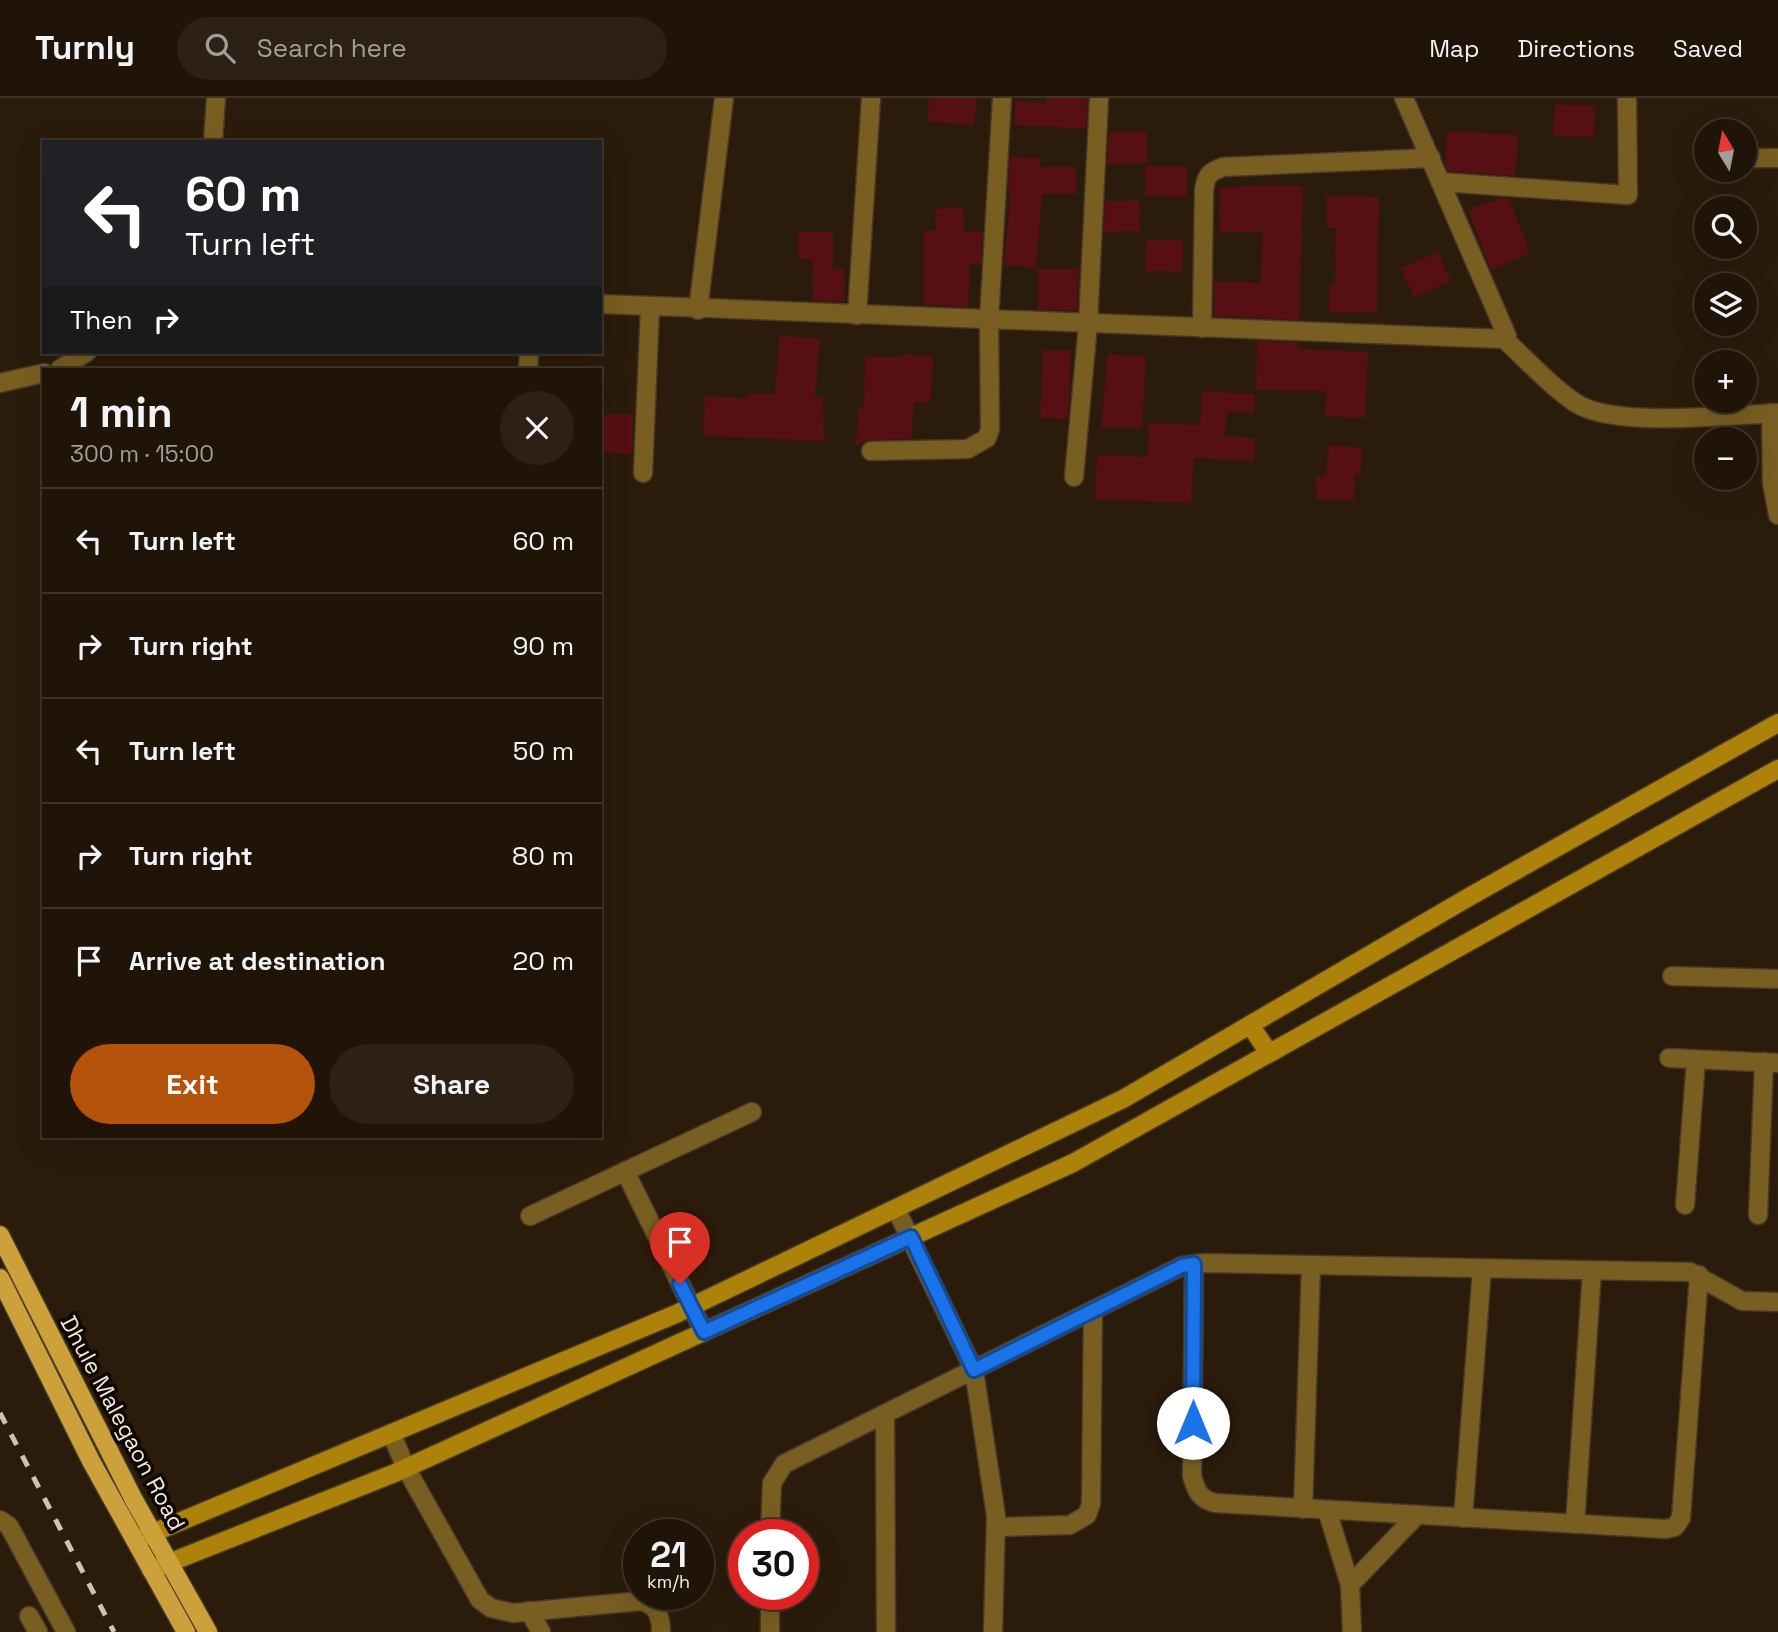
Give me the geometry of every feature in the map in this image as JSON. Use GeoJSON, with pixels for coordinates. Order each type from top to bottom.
{"type":"FeatureCollection","features":[{"type":"Feature","properties":{"kind":"main road","name":"Dhule Malegaon Road"},"geometry":{"type":"LineString","coordinates":[[0,1235],[40,1318],[208,1632]]}},
{"type":"Feature","properties":{"kind":"main road","name":"Dhule Malegaon Road"},"geometry":{"type":"LineString","coordinates":[[0,1278],[91,1461],[186,1632]]}},
{"type":"Feature","properties":{"kind":"street"},"geometry":{"type":"LineString","coordinates":[[213,140],[216,98]]}},
{"type":"Feature","properties":{"kind":"street"},"geometry":{"type":"LineString","coordinates":[[698,310],[724,98]]}},
{"type":"Feature","properties":{"kind":"street"},"geometry":{"type":"LineString","coordinates":[[857,315],[871,98]]}},
{"type":"Feature","properties":{"kind":"street"},"geometry":{"type":"LineString","coordinates":[[871,451],[968,449],[980,445],[987,438],[990,429],[989,320],[1002,98]]}},
{"type":"Feature","properties":{"kind":"street"},"geometry":{"type":"LineString","coordinates":[[1074,477],[1088,324],[1100,98]]}},
{"type":"Feature","properties":{"kind":"street"},"geometry":{"type":"LineString","coordinates":[[1404,98],[1507,336],[1504,339]]}},
{"type":"Feature","properties":{"kind":"street"},"geometry":{"type":"LineString","coordinates":[[1441,182],[1628,195],[1627,98]]}},
{"type":"Feature","properties":{"kind":"street"},"geometry":{"type":"LineString","coordinates":[[1202,328],[1204,190],[1206,178],[1212,171],[1223,167],[1431,158]]}},
{"type":"Feature","properties":{"kind":"street"},"geometry":{"type":"LineString","coordinates":[[1757,158],[1778,158]]}},
{"type":"Feature","properties":{"kind":"street"},"geometry":{"type":"LineString","coordinates":[[602,304],[698,310],[1504,339],[1581,406],[1655,418],[1775,413],[1772,483],[1778,516]]}},
{"type":"Feature","properties":{"kind":"street"},"geometry":{"type":"LineString","coordinates":[[643,473],[650,307]]}},
{"type":"Feature","properties":{"kind":"street"},"geometry":{"type":"LineString","coordinates":[[62,368],[85,354]]}},
{"type":"Feature","properties":{"kind":"street"},"geometry":{"type":"LineString","coordinates":[[0,383],[42,373]]}},
{"type":"Feature","properties":{"kind":"street"},"geometry":{"type":"LineString","coordinates":[[135,1541],[691,1307],[1123,1099],[1469,897],[1778,723]]}},
{"type":"Feature","properties":{"kind":"street"},"geometry":{"type":"LineString","coordinates":[[151,1570],[406,1468],[1073,1163],[1778,769]]}},
{"type":"Feature","properties":{"kind":"street"},"geometry":{"type":"LineString","coordinates":[[1672,976],[1778,979]]}},
{"type":"Feature","properties":{"kind":"street"},"geometry":{"type":"LineString","coordinates":[[1250,1025],[1269,1053]]}},
{"type":"Feature","properties":{"kind":"street"},"geometry":{"type":"LineString","coordinates":[[1669,1058],[1771,1063],[1758,1215]]}},
{"type":"Feature","properties":{"kind":"street"},"geometry":{"type":"LineString","coordinates":[[1685,1205],[1696,1060]]}},
{"type":"Feature","properties":{"kind":"street"},"geometry":{"type":"LineString","coordinates":[[530,1216],[752,1112]]}},
{"type":"Feature","properties":{"kind":"street"},"geometry":{"type":"LineString","coordinates":[[625,1171],[704,1332]]}},
{"type":"Feature","properties":{"kind":"street"},"geometry":{"type":"LineString","coordinates":[[896,1209],[974,1370],[994,1493],[996,1527],[993,1632]]}},
{"type":"Feature","properties":{"kind":"street"},"geometry":{"type":"LineString","coordinates":[[1194,1264],[1192,1476],[1196,1491],[1204,1500],[1303,1509],[1665,1530],[1675,1527],[1681,1518],[1699,1275]]}},
{"type":"Feature","properties":{"kind":"street"},"geometry":{"type":"LineString","coordinates":[[1303,1509],[1311,1265]]}},
{"type":"Feature","properties":{"kind":"street"},"geometry":{"type":"LineString","coordinates":[[770,1519],[771,1494],[776,1473],[784,1465],[1182,1266],[1311,1265],[1699,1275],[1742,1301],[1778,1302]]}},
{"type":"Feature","properties":{"kind":"street"},"geometry":{"type":"LineString","coordinates":[[1462,1518],[1482,1269]]}},
{"type":"Feature","properties":{"kind":"street"},"geometry":{"type":"LineString","coordinates":[[1575,1524],[1592,1271]]}},
{"type":"Feature","properties":{"kind":"street"},"geometry":{"type":"LineString","coordinates":[[996,1527],[1070,1525],[1087,1515],[1091,1504],[1093,1311]]}},
{"type":"Feature","properties":{"kind":"street"},"geometry":{"type":"LineString","coordinates":[[885,1414],[886,1632]]}},
{"type":"Feature","properties":{"kind":"street"},"geometry":{"type":"LineString","coordinates":[[391,1433],[406,1468],[480,1600],[502,1612],[641,1601],[651,1604],[658,1612],[661,1632]]}},
{"type":"Feature","properties":{"kind":"street"},"geometry":{"type":"LineString","coordinates":[[1327,1510],[1350,1585],[1352,1632]]}},
{"type":"Feature","properties":{"kind":"street"},"geometry":{"type":"LineString","coordinates":[[1350,1585],[1417,1515]]}},
{"type":"Feature","properties":{"kind":"street"},"geometry":{"type":"LineString","coordinates":[[2,1517],[66,1632]]}},
{"type":"Feature","properties":{"kind":"street"},"geometry":{"type":"LineString","coordinates":[[770,1610],[770,1632]]}},
{"type":"Feature","properties":{"kind":"street"},"geometry":{"type":"LineString","coordinates":[[529,1611],[541,1632]]}},
{"type":"Feature","properties":{"kind":"building"},"geometry":{"type":"Polygon","coordinates":[[[929,98],[977,98],[974,125],[928,121],[929,98]]]}},
{"type":"Feature","properties":{"kind":"building"},"geometry":{"type":"Polygon","coordinates":[[[1046,98],[1088,98],[1086,129],[1014,125],[1016,100],[1045,104],[1046,98]]]}},
{"type":"Feature","properties":{"kind":"building"},"geometry":{"type":"Polygon","coordinates":[[[1555,104],[1595,106],[1594,137],[1553,136],[1555,104]]]}},
{"type":"Feature","properties":{"kind":"building"},"geometry":{"type":"Polygon","coordinates":[[[1147,131],[1147,163],[1107,164],[1109,132],[1147,131]]]}},
{"type":"Feature","properties":{"kind":"building"},"geometry":{"type":"Polygon","coordinates":[[[1447,131],[1518,135],[1515,176],[1448,171],[1445,165],[1447,131]]]}},
{"type":"Feature","properties":{"kind":"building"},"geometry":{"type":"Polygon","coordinates":[[[1010,157],[1041,158],[1040,167],[1076,167],[1076,194],[1042,194],[1036,268],[1004,265],[1011,191],[1008,191],[1010,157]]]}},
{"type":"Feature","properties":{"kind":"building"},"geometry":{"type":"Polygon","coordinates":[[[1145,166],[1187,166],[1187,197],[1145,196],[1145,166]]]}},
{"type":"Feature","properties":{"kind":"building"},"geometry":{"type":"Polygon","coordinates":[[[1303,186],[1299,320],[1214,316],[1214,281],[1261,283],[1262,232],[1220,232],[1219,188],[1303,186]]]}},
{"type":"Feature","properties":{"kind":"building"},"geometry":{"type":"Polygon","coordinates":[[[1326,196],[1379,197],[1377,312],[1329,313],[1329,285],[1335,285],[1336,228],[1327,228],[1326,196]]]}},
{"type":"Feature","properties":{"kind":"building"},"geometry":{"type":"Polygon","coordinates":[[[1509,198],[1530,253],[1491,270],[1468,209],[1509,198]]]}},
{"type":"Feature","properties":{"kind":"building"},"geometry":{"type":"Polygon","coordinates":[[[1139,200],[1140,231],[1104,232],[1105,201],[1139,200]]]}},
{"type":"Feature","properties":{"kind":"building"},"geometry":{"type":"Polygon","coordinates":[[[963,207],[964,232],[983,232],[981,264],[970,264],[968,307],[924,305],[924,230],[936,231],[935,209],[963,207]]]}},
{"type":"Feature","properties":{"kind":"building"},"geometry":{"type":"Polygon","coordinates":[[[798,232],[833,232],[833,269],[844,269],[845,301],[813,301],[812,259],[798,259],[798,232]]]}},
{"type":"Feature","properties":{"kind":"building"},"geometry":{"type":"Polygon","coordinates":[[[1146,240],[1183,240],[1182,272],[1145,271],[1146,240]]]}},
{"type":"Feature","properties":{"kind":"building"},"geometry":{"type":"Polygon","coordinates":[[[1438,252],[1451,281],[1414,297],[1401,268],[1438,252]]]}},
{"type":"Feature","properties":{"kind":"building"},"geometry":{"type":"Polygon","coordinates":[[[1038,269],[1079,269],[1077,310],[1038,310],[1038,269]]]}},
{"type":"Feature","properties":{"kind":"building"},"geometry":{"type":"Polygon","coordinates":[[[780,335],[820,339],[815,397],[823,397],[824,441],[703,436],[705,396],[746,398],[746,394],[775,394],[780,335]]]}},
{"type":"Feature","properties":{"kind":"building"},"geometry":{"type":"Polygon","coordinates":[[[1257,341],[1298,342],[1298,348],[1368,352],[1365,418],[1325,416],[1326,391],[1256,390],[1257,341]]]}},
{"type":"Feature","properties":{"kind":"building"},"geometry":{"type":"Polygon","coordinates":[[[1043,350],[1071,350],[1068,419],[1040,418],[1043,350]]]}},
{"type":"Feature","properties":{"kind":"building"},"geometry":{"type":"Polygon","coordinates":[[[902,354],[933,356],[930,403],[914,402],[911,439],[871,440],[856,444],[859,407],[864,408],[865,357],[901,357],[902,354]]]}},
{"type":"Feature","properties":{"kind":"building"},"geometry":{"type":"Polygon","coordinates":[[[1108,354],[1146,357],[1142,428],[1101,427],[1108,354]]]}},
{"type":"Feature","properties":{"kind":"building"},"geometry":{"type":"Polygon","coordinates":[[[1202,391],[1255,394],[1254,413],[1227,412],[1225,436],[1255,438],[1254,461],[1194,458],[1191,503],[1095,499],[1097,455],[1147,457],[1149,423],[1200,425],[1202,391]]]}},
{"type":"Feature","properties":{"kind":"building"},"geometry":{"type":"Polygon","coordinates":[[[602,414],[633,415],[632,454],[602,452],[602,414]]]}},
{"type":"Feature","properties":{"kind":"building"},"geometry":{"type":"Polygon","coordinates":[[[1329,445],[1362,448],[1360,474],[1355,473],[1354,500],[1316,499],[1317,476],[1326,476],[1329,445]]]}},
{"type":"Feature","properties":{"kind":"railway"},"geometry":{"type":"LineString","coordinates":[[0,1413],[114,1632]]}},
{"type":"Feature","properties":{"kind":"route"},"geometry":{"type":"LineString","coordinates":[[680,1284],[704,1332],[911,1237],[974,1370],[1182,1266],[1194,1264],[1193,1423]]}}]}
